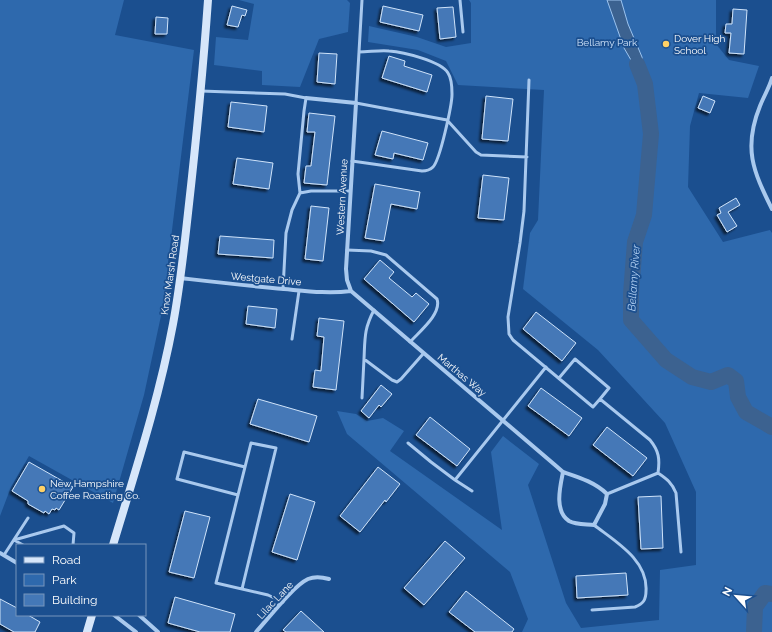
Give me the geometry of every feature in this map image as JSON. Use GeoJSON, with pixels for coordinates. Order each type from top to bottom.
{"type":"FeatureCollection","features":[{"type":"Feature","properties":{"kind":"main road","name":"Knox Marsh Road"},"geometry":{"type":"LineString","coordinates":[[113,544],[165,363],[173,323],[180,278],[201,91],[208,0]]}},
{"type":"Feature","properties":{"kind":"main road"},"geometry":{"type":"LineString","coordinates":[[87,632],[92,616]]}},
{"type":"Feature","properties":{"kind":"street"},"geometry":{"type":"LineString","coordinates":[[772,78],[770,86],[753,124],[750,146],[754,170],[772,209]]}},
{"type":"Feature","properties":{"kind":"street"},"geometry":{"type":"LineString","coordinates":[[306,98],[356,103]]}},
{"type":"Feature","properties":{"kind":"street","name":"Western Avenue"},"geometry":{"type":"LineString","coordinates":[[351,291],[347,280],[346,269],[356,103]]}},
{"type":"Feature","properties":{"kind":"street","name":"Westgate Drive"},"geometry":{"type":"LineString","coordinates":[[180,278],[250,287],[299,291],[336,293],[351,291]]}},
{"type":"Feature","properties":{"kind":"street","name":"Marthas Way"},"geometry":{"type":"LineString","coordinates":[[351,291],[423,354],[504,420],[563,472],[594,484],[607,494]]}},
{"type":"Feature","properties":{"kind":"street"},"geometry":{"type":"LineString","coordinates":[[563,472],[560,501],[561,510],[570,521],[594,525],[605,504],[607,494]]}},
{"type":"Feature","properties":{"kind":"street"},"geometry":{"type":"LineString","coordinates":[[2,554],[16,562]]}},
{"type":"Feature","properties":{"kind":"street","name":"Lilac Lane"},"geometry":{"type":"LineString","coordinates":[[256,632],[292,592],[307,579],[320,577],[329,579]]}},
{"type":"Feature","properties":{"kind":"street"},"geometry":{"type":"LineString","coordinates":[[115,616],[136,632]]}},
{"type":"Feature","properties":{"kind":"street"},"geometry":{"type":"LineString","coordinates":[[140,616],[158,632]]}},
{"type":"Feature","properties":{"kind":"lane"},"geometry":{"type":"LineString","coordinates":[[362,0],[356,103],[447,120],[476,152],[481,155],[527,157]]}},
{"type":"Feature","properties":{"kind":"lane"},"geometry":{"type":"LineString","coordinates":[[460,0],[462,32]]}},
{"type":"Feature","properties":{"kind":"lane"},"geometry":{"type":"LineString","coordinates":[[352,161],[422,171],[432,168],[436,163],[451,104],[452,82],[448,72],[440,65],[393,51],[359,52]]}},
{"type":"Feature","properties":{"kind":"lane"},"geometry":{"type":"LineString","coordinates":[[529,80],[527,157],[523,219],[507,327],[513,340],[592,407],[609,388],[575,359],[559,378]]}},
{"type":"Feature","properties":{"kind":"lane"},"geometry":{"type":"LineString","coordinates":[[201,91],[285,94],[306,98],[298,174],[300,193],[292,210],[286,233],[283,289]]}},
{"type":"Feature","properties":{"kind":"lane"},"geometry":{"type":"LineString","coordinates":[[300,193],[311,191],[350,191]]}},
{"type":"Feature","properties":{"kind":"lane"},"geometry":{"type":"LineString","coordinates":[[347,250],[371,251],[386,255],[437,299],[439,304],[438,309],[410,342]]}},
{"type":"Feature","properties":{"kind":"lane"},"geometry":{"type":"LineString","coordinates":[[292,339],[299,291]]}},
{"type":"Feature","properties":{"kind":"lane"},"geometry":{"type":"LineString","coordinates":[[362,398],[365,332],[367,323],[374,310]]}},
{"type":"Feature","properties":{"kind":"lane"},"geometry":{"type":"LineString","coordinates":[[364,358],[392,380],[397,382],[423,354]]}},
{"type":"Feature","properties":{"kind":"lane"},"geometry":{"type":"LineString","coordinates":[[455,480],[546,367]]}},
{"type":"Feature","properties":{"kind":"lane"},"geometry":{"type":"LineString","coordinates":[[600,399],[650,440],[659,454],[660,462],[658,473]]}},
{"type":"Feature","properties":{"kind":"lane"},"geometry":{"type":"LineString","coordinates":[[242,588],[276,448],[251,443],[216,583],[268,595],[283,602]]}},
{"type":"Feature","properties":{"kind":"lane"},"geometry":{"type":"LineString","coordinates":[[408,443],[431,462],[472,491]]}},
{"type":"Feature","properties":{"kind":"lane"},"geometry":{"type":"LineString","coordinates":[[238,495],[177,479],[184,452],[245,467]]}},
{"type":"Feature","properties":{"kind":"lane"},"geometry":{"type":"LineString","coordinates":[[607,494],[658,473]]}},
{"type":"Feature","properties":{"kind":"lane"},"geometry":{"type":"LineString","coordinates":[[658,473],[672,484],[676,493],[681,552]]}},
{"type":"Feature","properties":{"kind":"lane"},"geometry":{"type":"LineString","coordinates":[[2,554],[14,540],[28,518]]}},
{"type":"Feature","properties":{"kind":"lane"},"geometry":{"type":"LineString","coordinates":[[592,610],[635,607],[641,605],[645,600],[647,584],[644,574],[638,564],[629,554],[594,525]]}},
{"type":"Feature","properties":{"kind":"lane"},"geometry":{"type":"LineString","coordinates":[[14,540],[64,526],[74,532],[73,544]]}},
{"type":"Feature","properties":{"kind":"lane"},"geometry":{"type":"LineString","coordinates":[[14,540],[20,544]]}},
{"type":"Feature","properties":{"kind":"green space"},"geometry":{"type":"Polygon","coordinates":[[[0,0],[124,0],[115,35],[194,50],[168,263],[168,283],[144,395],[113,503],[29,456],[11,487],[0,516],[0,0]]]}},
{"type":"Feature","properties":{"kind":"green space"},"geometry":{"type":"Polygon","coordinates":[[[239,0],[347,0],[350,3],[348,32],[319,39],[300,87],[262,85],[262,71],[214,65],[216,37],[248,40],[254,4],[239,0]]]}},
{"type":"Feature","properties":{"kind":"green space","name":"Bellamy Park"},"geometry":{"type":"Polygon","coordinates":[[[469,0],[716,0],[716,44],[729,60],[759,66],[748,98],[699,93],[690,126],[688,187],[723,242],[770,230],[772,233],[772,632],[522,632],[528,619],[510,572],[347,434],[337,411],[356,414],[367,421],[383,418],[404,431],[390,451],[502,530],[491,452],[503,436],[539,464],[528,485],[566,603],[581,628],[659,620],[660,570],[696,565],[696,492],[665,423],[598,350],[523,289],[530,233],[538,220],[544,90],[458,85],[446,61],[418,50],[368,42],[369,26],[417,37],[446,47],[471,43],[471,3],[469,0]]]}},
{"type":"Feature","properties":{"kind":"shaded area"},"geometry":{"type":"Polygon","coordinates":[[[607,0],[621,0],[628,24],[642,57],[645,84],[624,48],[607,0]]]}},
{"type":"Feature","properties":{"kind":"building"},"geometry":{"type":"Polygon","coordinates":[[[232,6],[247,10],[245,16],[242,15],[238,27],[227,25],[232,6]]]}},
{"type":"Feature","properties":{"kind":"building"},"geometry":{"type":"Polygon","coordinates":[[[383,6],[423,15],[419,31],[380,22],[383,6]]]}},
{"type":"Feature","properties":{"kind":"building"},"geometry":{"type":"Polygon","coordinates":[[[453,7],[456,37],[440,39],[437,8],[453,7]]]}},
{"type":"Feature","properties":{"kind":"building"},"geometry":{"type":"Polygon","coordinates":[[[733,9],[747,10],[744,54],[729,53],[731,33],[725,33],[726,24],[732,24],[733,9]]]}},
{"type":"Feature","properties":{"kind":"building"},"geometry":{"type":"Polygon","coordinates":[[[156,17],[168,18],[167,34],[155,34],[156,17]]]}},
{"type":"Feature","properties":{"kind":"building"},"geometry":{"type":"Polygon","coordinates":[[[319,53],[337,54],[335,84],[317,82],[319,53]]]}},
{"type":"Feature","properties":{"kind":"building"},"geometry":{"type":"Polygon","coordinates":[[[389,56],[405,61],[404,66],[432,75],[427,92],[382,78],[389,56]]]}},
{"type":"Feature","properties":{"kind":"building"},"geometry":{"type":"Polygon","coordinates":[[[486,96],[513,99],[508,141],[482,139],[486,96]]]}},
{"type":"Feature","properties":{"kind":"building"},"geometry":{"type":"Polygon","coordinates":[[[703,96],[715,101],[710,113],[698,108],[703,96]]]}},
{"type":"Feature","properties":{"kind":"building"},"geometry":{"type":"Polygon","coordinates":[[[231,102],[267,106],[264,132],[228,127],[231,102]]]}},
{"type":"Feature","properties":{"kind":"building"},"geometry":{"type":"Polygon","coordinates":[[[309,113],[335,116],[327,185],[304,183],[306,166],[311,166],[315,132],[307,132],[309,113]]]}},
{"type":"Feature","properties":{"kind":"building"},"geometry":{"type":"Polygon","coordinates":[[[382,131],[428,143],[423,160],[394,153],[393,159],[375,155],[382,131]]]}},
{"type":"Feature","properties":{"kind":"building"},"geometry":{"type":"Polygon","coordinates":[[[237,158],[273,163],[269,189],[233,184],[237,158]]]}},
{"type":"Feature","properties":{"kind":"building"},"geometry":{"type":"Polygon","coordinates":[[[483,175],[509,178],[504,220],[478,218],[483,175]]]}},
{"type":"Feature","properties":{"kind":"building"},"geometry":{"type":"Polygon","coordinates":[[[375,184],[420,192],[417,209],[391,204],[384,241],[365,238],[375,184]]]}},
{"type":"Feature","properties":{"kind":"building"},"geometry":{"type":"Polygon","coordinates":[[[736,198],[740,205],[728,212],[737,226],[727,232],[717,215],[721,213],[719,208],[736,198]]]}},
{"type":"Feature","properties":{"kind":"building"},"geometry":{"type":"Polygon","coordinates":[[[311,206],[329,208],[323,261],[305,259],[311,206]]]}},
{"type":"Feature","properties":{"kind":"building"},"geometry":{"type":"Polygon","coordinates":[[[220,236],[274,240],[273,258],[218,254],[220,236]]]}},
{"type":"Feature","properties":{"kind":"building"},"geometry":{"type":"Polygon","coordinates":[[[380,260],[394,272],[389,278],[412,297],[416,293],[429,304],[414,322],[364,279],[380,260]]]}},
{"type":"Feature","properties":{"kind":"building"},"geometry":{"type":"Polygon","coordinates":[[[248,306],[277,309],[275,328],[246,324],[248,306]]]}},
{"type":"Feature","properties":{"kind":"building"},"geometry":{"type":"Polygon","coordinates":[[[536,312],[576,343],[562,361],[523,329],[536,312]]]}},
{"type":"Feature","properties":{"kind":"building"},"geometry":{"type":"Polygon","coordinates":[[[319,318],[344,321],[336,390],[313,387],[315,370],[321,371],[324,337],[317,336],[319,318]]]}},
{"type":"Feature","properties":{"kind":"building"},"geometry":{"type":"Polygon","coordinates":[[[381,385],[392,394],[381,407],[379,405],[369,418],[361,411],[381,385]]]}},
{"type":"Feature","properties":{"kind":"building"},"geometry":{"type":"Polygon","coordinates":[[[541,388],[582,418],[569,436],[528,406],[541,388]]]}},
{"type":"Feature","properties":{"kind":"building"},"geometry":{"type":"Polygon","coordinates":[[[258,399],[317,416],[309,442],[250,424],[258,399]]]}},
{"type":"Feature","properties":{"kind":"building"},"geometry":{"type":"Polygon","coordinates":[[[430,417],[470,449],[457,466],[416,435],[430,417]]]}},
{"type":"Feature","properties":{"kind":"building"},"geometry":{"type":"Polygon","coordinates":[[[607,427],[647,458],[633,476],[593,445],[607,427]]]}},
{"type":"Feature","properties":{"kind":"building","name":"New Hampshire Coffee Roasting Co."},"geometry":{"type":"Polygon","coordinates":[[[29,462],[73,487],[59,510],[56,508],[55,510],[52,509],[49,514],[45,511],[44,513],[28,504],[28,501],[12,491],[29,462]]]}},
{"type":"Feature","properties":{"kind":"building"},"geometry":{"type":"Polygon","coordinates":[[[378,467],[400,484],[386,502],[385,500],[360,532],[340,516],[378,467]]]}},
{"type":"Feature","properties":{"kind":"building"},"geometry":{"type":"Polygon","coordinates":[[[290,494],[315,502],[297,560],[272,552],[290,494]]]}},
{"type":"Feature","properties":{"kind":"building"},"geometry":{"type":"Polygon","coordinates":[[[661,496],[663,548],[641,549],[638,497],[661,496]]]}},
{"type":"Feature","properties":{"kind":"building"},"geometry":{"type":"Polygon","coordinates":[[[185,511],[210,517],[194,578],[169,572],[185,511]]]}},
{"type":"Feature","properties":{"kind":"building"},"geometry":{"type":"Polygon","coordinates":[[[445,541],[465,558],[424,605],[404,588],[445,541]]]}},
{"type":"Feature","properties":{"kind":"building"},"geometry":{"type":"Polygon","coordinates":[[[626,573],[628,595],[577,598],[576,576],[626,573]]]}},
{"type":"Feature","properties":{"kind":"building"},"geometry":{"type":"Polygon","coordinates":[[[466,591],[514,629],[512,632],[475,632],[449,612],[466,591]]]}},
{"type":"Feature","properties":{"kind":"building"},"geometry":{"type":"Polygon","coordinates":[[[175,597],[235,614],[230,632],[200,632],[168,623],[175,597]]]}},
{"type":"Feature","properties":{"kind":"building"},"geometry":{"type":"Polygon","coordinates":[[[0,599],[16,607],[16,616],[30,616],[40,622],[35,632],[14,632],[0,624],[0,599]]]}},
{"type":"Feature","properties":{"kind":"building"},"geometry":{"type":"Polygon","coordinates":[[[301,611],[324,632],[286,632],[283,630],[301,611]]]}},
{"type":"Feature","properties":{"kind":"waterway","name":"Bellamy River"},"geometry":{"type":"LineString","coordinates":[[637,64],[645,84],[651,134],[644,215],[635,242],[631,294],[631,320],[666,360],[692,377],[711,382],[728,375],[736,381],[738,397],[746,412],[772,427]]}},
{"type":"Feature","properties":{"kind":"waterway","name":"Bellamy River"},"geometry":{"type":"LineString","coordinates":[[754,632],[755,607],[765,593],[772,594]]}},
{"type":"Feature","properties":{"kind":"place","name":"Dover High School"},"geometry":{"type":"Point","coordinates":[666,44]}},
{"type":"Feature","properties":{"kind":"place","name":"New Hampshire Coffee Roasting Co."},"geometry":{"type":"Point","coordinates":[42,489]}}]}
